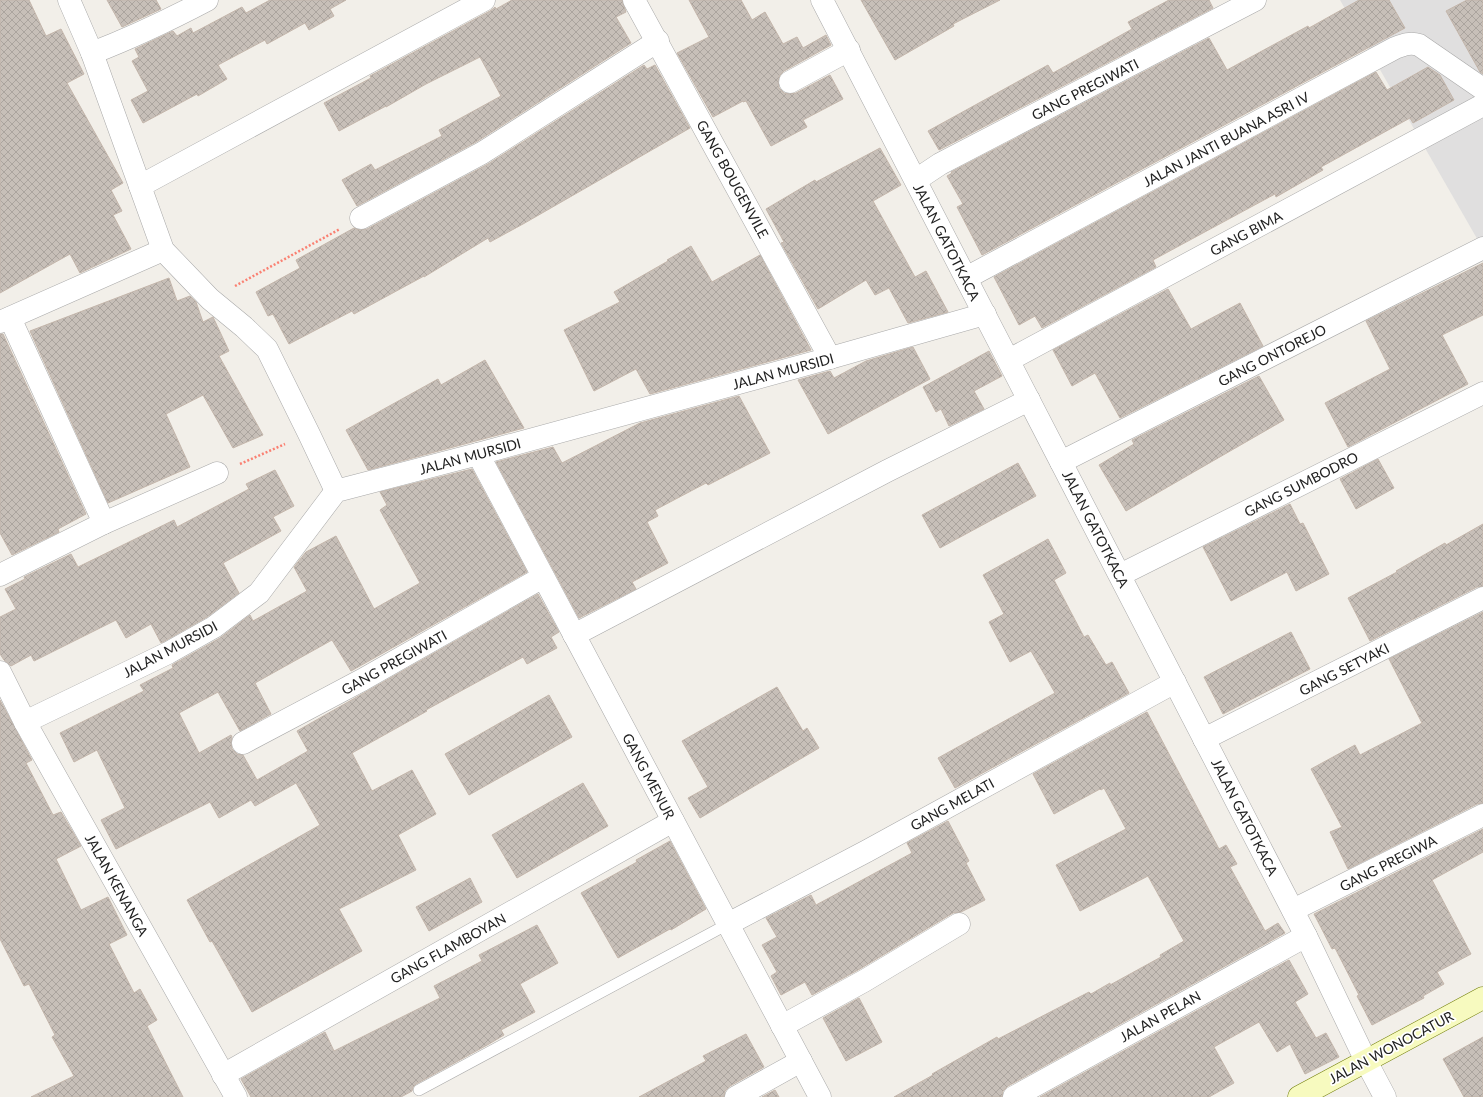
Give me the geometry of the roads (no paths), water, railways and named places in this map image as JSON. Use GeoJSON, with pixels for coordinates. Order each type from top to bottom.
{"type":"FeatureCollection","features":[{"type":"Feature","properties":{"kind":"street"},"geometry":{"type":"LineString","coordinates":[[69,0],[92,53],[163,250],[210,300],[244,327],[267,349],[336,491]]}},
{"type":"Feature","properties":{"kind":"street"},"geometry":{"type":"LineString","coordinates":[[92,53],[135,36],[207,0]]}},
{"type":"Feature","properties":{"kind":"street"},"geometry":{"type":"LineString","coordinates":[[140,186],[484,0]]}},
{"type":"Feature","properties":{"kind":"street","name":"GANG BOUGENVILE"},"geometry":{"type":"LineString","coordinates":[[634,0],[658,41],[830,358]]}},
{"type":"Feature","properties":{"kind":"street","name":"JALAN GATOTKACA"},"geometry":{"type":"LineString","coordinates":[[823,0],[1293,910],[1385,1097]]}},
{"type":"Feature","properties":{"kind":"street","name":"GANG PREGIWATI"},"geometry":{"type":"LineString","coordinates":[[916,180],[940,164],[1255,0]]}},
{"type":"Feature","properties":{"kind":"street"},"geometry":{"type":"LineString","coordinates":[[361,218],[482,153],[658,41]]}},
{"type":"Feature","properties":{"kind":"street","name":"JALAN JANTI BUANA ASRI IV"},"geometry":{"type":"LineString","coordinates":[[966,278],[1394,48],[1412,43],[1419,45],[1483,89]]}},
{"type":"Feature","properties":{"kind":"street"},"geometry":{"type":"LineString","coordinates":[[790,82],[849,50]]}},
{"type":"Feature","properties":{"kind":"street","name":"GANG BIMA"},"geometry":{"type":"LineString","coordinates":[[1009,360],[1483,106]]}},
{"type":"Feature","properties":{"kind":"street","name":"GANG ONTOREJO"},"geometry":{"type":"LineString","coordinates":[[1061,462],[1483,248]]}},
{"type":"Feature","properties":{"kind":"street"},"geometry":{"type":"LineString","coordinates":[[104,523],[5,320],[163,250]]}},
{"type":"Feature","properties":{"kind":"street","name":"JALAN MURSIDI"},"geometry":{"type":"LineString","coordinates":[[25,722],[168,653],[214,626],[259,593],[336,491],[830,358],[985,314]]}},
{"type":"Feature","properties":{"kind":"street","name":"GANG SUMBODRO"},"geometry":{"type":"LineString","coordinates":[[1120,575],[1483,393]]}},
{"type":"Feature","properties":{"kind":"street"},"geometry":{"type":"LineString","coordinates":[[574,635],[887,471],[1029,400]]}},
{"type":"Feature","properties":{"kind":"street","name":"GANG MENUR"},"geometry":{"type":"LineString","coordinates":[[478,454],[820,1097]]}},
{"type":"Feature","properties":{"kind":"street"},"geometry":{"type":"LineString","coordinates":[[0,575],[104,523],[217,473]]}},
{"type":"Feature","properties":{"kind":"street","name":"GANG PREGIWATI"},"geometry":{"type":"LineString","coordinates":[[243,743],[362,680],[543,577]]}},
{"type":"Feature","properties":{"kind":"street","name":"GANG SETYAKI"},"geometry":{"type":"LineString","coordinates":[[1204,738],[1483,598]]}},
{"type":"Feature","properties":{"kind":"street","name":"JALAN KENANGA"},"geometry":{"type":"LineString","coordinates":[[0,672],[25,722],[236,1097]]}},
{"type":"Feature","properties":{"kind":"street","name":"GANG MELATI"},"geometry":{"type":"LineString","coordinates":[[728,924],[874,847],[1176,682]]}},
{"type":"Feature","properties":{"kind":"street","name":"GANG PREGIWA"},"geometry":{"type":"LineString","coordinates":[[1293,910],[1483,815]]}},
{"type":"Feature","properties":{"kind":"street","name":"GANG FLAMBOYAN"},"geometry":{"type":"LineString","coordinates":[[223,1075],[674,821]]}},
{"type":"Feature","properties":{"kind":"street"},"geometry":{"type":"LineString","coordinates":[[782,1026],[864,981],[959,924]]}},
{"type":"Feature","properties":{"kind":"street","name":"JALAN PELAN"},"geometry":{"type":"LineString","coordinates":[[1014,1097],[1306,936]]}},
{"type":"Feature","properties":{"kind":"street","name":"JALAN WONOCATUR"},"geometry":{"type":"LineString","coordinates":[[1299,1097],[1483,998]]}},
{"type":"Feature","properties":{"kind":"street"},"geometry":{"type":"LineString","coordinates":[[736,1097],[801,1061]]}},
{"type":"Feature","properties":{"kind":"lane"},"geometry":{"type":"LineString","coordinates":[[419,1090],[728,924]]}}]}
